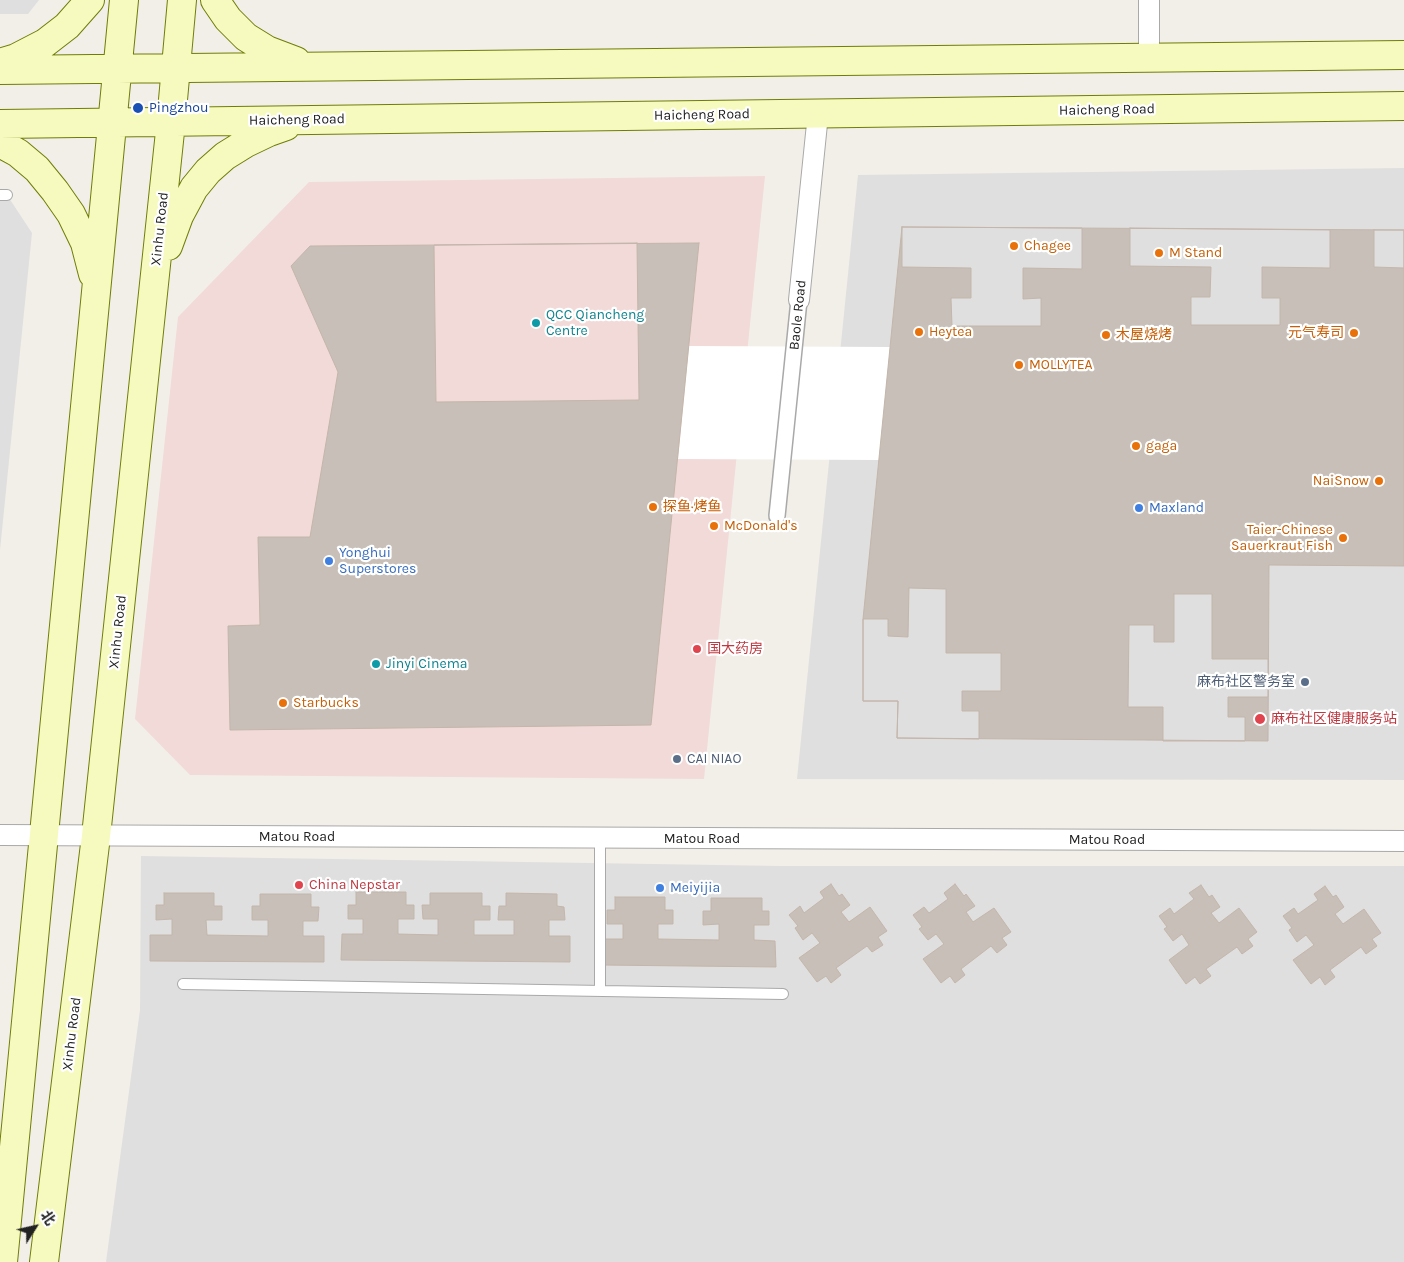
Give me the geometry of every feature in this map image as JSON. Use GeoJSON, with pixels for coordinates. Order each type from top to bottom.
{"type":"FeatureCollection","features":[{"type":"Feature","properties":{"kind":"main road"},"geometry":{"type":"LineString","coordinates":[[0,63],[16,58],[45,43],[67,26],[90,0]]}},
{"type":"Feature","properties":{"kind":"main road"},"geometry":{"type":"LineString","coordinates":[[3,1262],[124,0]]}},
{"type":"Feature","properties":{"kind":"main road","name":"Xinhu Road"},"geometry":{"type":"LineString","coordinates":[[44,1262],[96,836],[172,122],[182,0]]}},
{"type":"Feature","properties":{"kind":"main road"},"geometry":{"type":"LineString","coordinates":[[215,0],[228,19],[246,37],[267,50],[288,59],[320,66]]}},
{"type":"Feature","properties":{"kind":"main road"},"geometry":{"type":"LineString","coordinates":[[0,70],[1404,55]]}},
{"type":"Feature","properties":{"kind":"main road","name":"Haicheng Road"},"geometry":{"type":"LineString","coordinates":[[0,124],[1404,106]]}},
{"type":"Feature","properties":{"kind":"main road"},"geometry":{"type":"LineString","coordinates":[[154,283],[179,216],[194,188],[208,171],[225,156],[246,143],[270,132],[305,120]]}},
{"type":"Feature","properties":{"kind":"main road"},"geometry":{"type":"LineString","coordinates":[[0,143],[18,153],[38,169],[71,214],[85,244],[97,286]]}},
{"type":"Feature","properties":{"kind":"street"},"geometry":{"type":"LineString","coordinates":[[1149,0],[1149,57]]}},
{"type":"Feature","properties":{"kind":"street","name":"Baole Road"},"geometry":{"type":"LineString","coordinates":[[777,516],[818,114]]}},
{"type":"Feature","properties":{"kind":"street","name":"Matou Road"},"geometry":{"type":"LineString","coordinates":[[0,836],[1404,842]]}},
{"type":"Feature","properties":{"kind":"lane"},"geometry":{"type":"LineString","coordinates":[[600,838],[600,991]]}},
{"type":"Feature","properties":{"kind":"lane"},"geometry":{"type":"LineString","coordinates":[[183,984],[783,994]]}},
{"type":"Feature","properties":{"kind":"shaded area"},"geometry":{"type":"Polygon","coordinates":[[[0,0],[39,0],[28,14],[0,14],[0,0]]]}},
{"type":"Feature","properties":{"kind":"shaded area","name":"Maxland"},"geometry":{"type":"Polygon","coordinates":[[[1404,168],[1404,780],[797,779],[858,175],[1404,168]]]}},
{"type":"Feature","properties":{"kind":"shaded area","name":"QCC Qiancheng Centre"},"geometry":{"type":"Polygon","coordinates":[[[765,176],[704,779],[190,775],[135,719],[178,317],[309,182],[765,176]]]}},
{"type":"Feature","properties":{"kind":"shaded area"},"geometry":{"type":"Polygon","coordinates":[[[0,195],[7,195],[32,233],[0,550],[0,195]]]}},
{"type":"Feature","properties":{"kind":"shaded area"},"geometry":{"type":"Polygon","coordinates":[[[141,856],[781,866],[1404,866],[1404,1262],[106,1262],[140,1010],[141,856]]]}},
{"type":"Feature","properties":{"kind":"pier"},"geometry":{"type":"Polygon","coordinates":[[[689,346],[890,347],[879,460],[678,459],[689,346]]]}},
{"type":"Feature","properties":{"kind":"building","name":"Maxland"},"geometry":{"type":"Polygon","coordinates":[[[902,227],[1404,230],[1404,566],[1269,565],[1268,741],[897,738],[898,701],[863,701],[863,619],[902,227]]]}},
{"type":"Feature","properties":{"kind":"building"},"geometry":{"type":"Polygon","coordinates":[[[902,227],[1082,228],[1082,269],[1023,268],[1023,299],[1041,298],[1041,326],[952,326],[951,298],[971,298],[971,268],[902,267],[902,227]]]}},
{"type":"Feature","properties":{"kind":"building"},"geometry":{"type":"Polygon","coordinates":[[[1130,228],[1330,230],[1330,268],[1262,267],[1262,298],[1280,298],[1280,325],[1191,325],[1191,297],[1210,297],[1211,267],[1130,266],[1130,228]]]}},
{"type":"Feature","properties":{"kind":"building"},"geometry":{"type":"Polygon","coordinates":[[[1374,230],[1404,230],[1404,268],[1374,267],[1374,230]]]}},
{"type":"Feature","properties":{"kind":"building","name":"QCC Qiancheng Centre"},"geometry":{"type":"Polygon","coordinates":[[[637,243],[639,400],[436,402],[434,245],[637,243]]]}},
{"type":"Feature","properties":{"kind":"building"},"geometry":{"type":"Polygon","coordinates":[[[699,243],[651,725],[230,730],[228,626],[260,625],[258,537],[310,537],[338,372],[291,266],[310,246],[699,243]]]}},
{"type":"Feature","properties":{"kind":"building"},"geometry":{"type":"Polygon","coordinates":[[[909,588],[946,589],[946,653],[1001,653],[1001,691],[962,691],[962,711],[979,711],[979,739],[897,738],[898,701],[863,701],[863,619],[888,619],[888,636],[908,637],[909,588]]]}},
{"type":"Feature","properties":{"kind":"building"},"geometry":{"type":"Polygon","coordinates":[[[1174,594],[1212,594],[1212,659],[1268,659],[1268,697],[1228,697],[1228,717],[1245,717],[1245,741],[1163,741],[1163,707],[1128,707],[1129,625],[1154,625],[1154,642],[1174,642],[1174,594]]]}},
{"type":"Feature","properties":{"kind":"building"},"geometry":{"type":"Polygon","coordinates":[[[831,884],[839,896],[842,894],[850,905],[841,912],[849,922],[870,907],[887,931],[878,937],[883,945],[872,952],[867,946],[836,968],[841,975],[831,983],[826,976],[817,982],[799,958],[820,943],[812,933],[803,940],[795,928],[798,926],[789,915],[800,906],[804,913],[824,898],[820,892],[831,884]]]}},
{"type":"Feature","properties":{"kind":"building"},"geometry":{"type":"Polygon","coordinates":[[[955,884],[975,906],[966,912],[973,922],[994,908],[1011,932],[1002,938],[1007,945],[997,953],[991,946],[961,969],[965,975],[955,983],[950,976],[941,983],[923,959],[944,944],[936,934],[928,940],[919,929],[922,927],[913,915],[924,907],[929,913],[948,899],[944,893],[955,884]]]}},
{"type":"Feature","properties":{"kind":"building"},"geometry":{"type":"Polygon","coordinates":[[[1201,885],[1209,897],[1212,895],[1220,907],[1211,913],[1219,923],[1239,908],[1257,932],[1248,939],[1253,946],[1242,954],[1237,947],[1206,969],[1211,976],[1200,984],[1195,977],[1186,984],[1169,960],[1189,945],[1182,934],[1173,941],[1164,929],[1167,927],[1159,916],[1170,908],[1174,914],[1194,899],[1189,893],[1201,885]]]}},
{"type":"Feature","properties":{"kind":"building"},"geometry":{"type":"Polygon","coordinates":[[[1325,886],[1333,897],[1336,895],[1344,907],[1335,914],[1343,924],[1364,909],[1381,933],[1372,939],[1377,946],[1366,954],[1361,947],[1330,970],[1335,977],[1325,985],[1320,977],[1311,984],[1293,960],[1314,945],[1306,935],[1297,942],[1289,930],[1292,928],[1283,916],[1294,908],[1298,914],[1318,900],[1314,894],[1325,886]]]}},
{"type":"Feature","properties":{"kind":"building"},"geometry":{"type":"Polygon","coordinates":[[[356,892],[406,892],[406,905],[414,905],[414,919],[398,919],[398,934],[438,935],[438,919],[423,919],[422,905],[430,905],[430,893],[482,893],[482,906],[490,906],[490,920],[474,920],[474,935],[514,935],[514,920],[498,920],[499,906],[506,906],[506,893],[557,894],[557,906],[564,907],[565,920],[549,920],[549,936],[570,936],[570,962],[341,960],[342,934],[363,934],[363,919],[348,919],[348,905],[356,905],[356,892]]]}},
{"type":"Feature","properties":{"kind":"building"},"geometry":{"type":"Polygon","coordinates":[[[164,893],[214,893],[214,906],[222,906],[222,920],[206,920],[207,935],[268,936],[268,920],[252,920],[252,906],[260,906],[260,894],[311,894],[311,907],[319,907],[318,921],[303,921],[303,936],[324,936],[324,962],[150,961],[150,935],[172,935],[172,919],[156,920],[156,905],[164,905],[164,893]]]}},
{"type":"Feature","properties":{"kind":"building"},"geometry":{"type":"Polygon","coordinates":[[[615,897],[665,897],[665,910],[673,910],[673,924],[658,924],[658,939],[719,940],[719,924],[703,925],[703,911],[711,911],[711,898],[762,898],[762,911],[769,911],[769,925],[754,925],[754,940],[775,941],[776,967],[601,965],[601,939],[623,939],[623,924],[607,924],[607,910],[615,910],[615,897]]]}},
{"type":"Feature","properties":{"kind":"place","name":"Pingzhou"},"geometry":{"type":"Point","coordinates":[138,108]}},
{"type":"Feature","properties":{"kind":"place","name":"Chagee"},"geometry":{"type":"Point","coordinates":[1014,246]}},
{"type":"Feature","properties":{"kind":"place","name":"M Stand"},"geometry":{"type":"Point","coordinates":[1159,253]}},
{"type":"Feature","properties":{"kind":"place","name":"QCC Qiancheng Centre"},"geometry":{"type":"Point","coordinates":[536,323]}},
{"type":"Feature","properties":{"kind":"place","name":"Heytea"},"geometry":{"type":"Point","coordinates":[919,332]}},
{"type":"Feature","properties":{"kind":"place","name":"元气寿司"},"geometry":{"type":"Point","coordinates":[1354,333]}},
{"type":"Feature","properties":{"kind":"place","name":"木屋烧烤"},"geometry":{"type":"Point","coordinates":[1106,335]}},
{"type":"Feature","properties":{"kind":"place","name":"MOLLYTEA"},"geometry":{"type":"Point","coordinates":[1019,365]}},
{"type":"Feature","properties":{"kind":"place","name":"gaga"},"geometry":{"type":"Point","coordinates":[1136,446]}},
{"type":"Feature","properties":{"kind":"place","name":"NaiSnow"},"geometry":{"type":"Point","coordinates":[1379,481]}},
{"type":"Feature","properties":{"kind":"place","name":"探鱼·烤鱼"},"geometry":{"type":"Point","coordinates":[653,507]}},
{"type":"Feature","properties":{"kind":"place","name":"Maxland"},"geometry":{"type":"Point","coordinates":[1139,508]}},
{"type":"Feature","properties":{"kind":"place","name":"McDonald's"},"geometry":{"type":"Point","coordinates":[714,526]}},
{"type":"Feature","properties":{"kind":"place","name":"Taier-Chinese Sauerkraut Fish"},"geometry":{"type":"Point","coordinates":[1343,538]}},
{"type":"Feature","properties":{"kind":"place","name":"Yonghui Superstores"},"geometry":{"type":"Point","coordinates":[329,561]}},
{"type":"Feature","properties":{"kind":"place","name":"国大药房"},"geometry":{"type":"Point","coordinates":[697,649]}},
{"type":"Feature","properties":{"kind":"place","name":"Jinyi Cinema"},"geometry":{"type":"Point","coordinates":[376,664]}},
{"type":"Feature","properties":{"kind":"place","name":"麻布社区警务室"},"geometry":{"type":"Point","coordinates":[1305,682]}},
{"type":"Feature","properties":{"kind":"place","name":"Starbucks"},"geometry":{"type":"Point","coordinates":[283,703]}},
{"type":"Feature","properties":{"kind":"place","name":"麻布社区健康服务站"},"geometry":{"type":"Point","coordinates":[1260,719]}},
{"type":"Feature","properties":{"kind":"place","name":"CAI NIAO"},"geometry":{"type":"Point","coordinates":[677,759]}},
{"type":"Feature","properties":{"kind":"place","name":"China Nepstar"},"geometry":{"type":"Point","coordinates":[299,885]}},
{"type":"Feature","properties":{"kind":"place","name":"Meiyijia"},"geometry":{"type":"Point","coordinates":[660,888]}}]}
